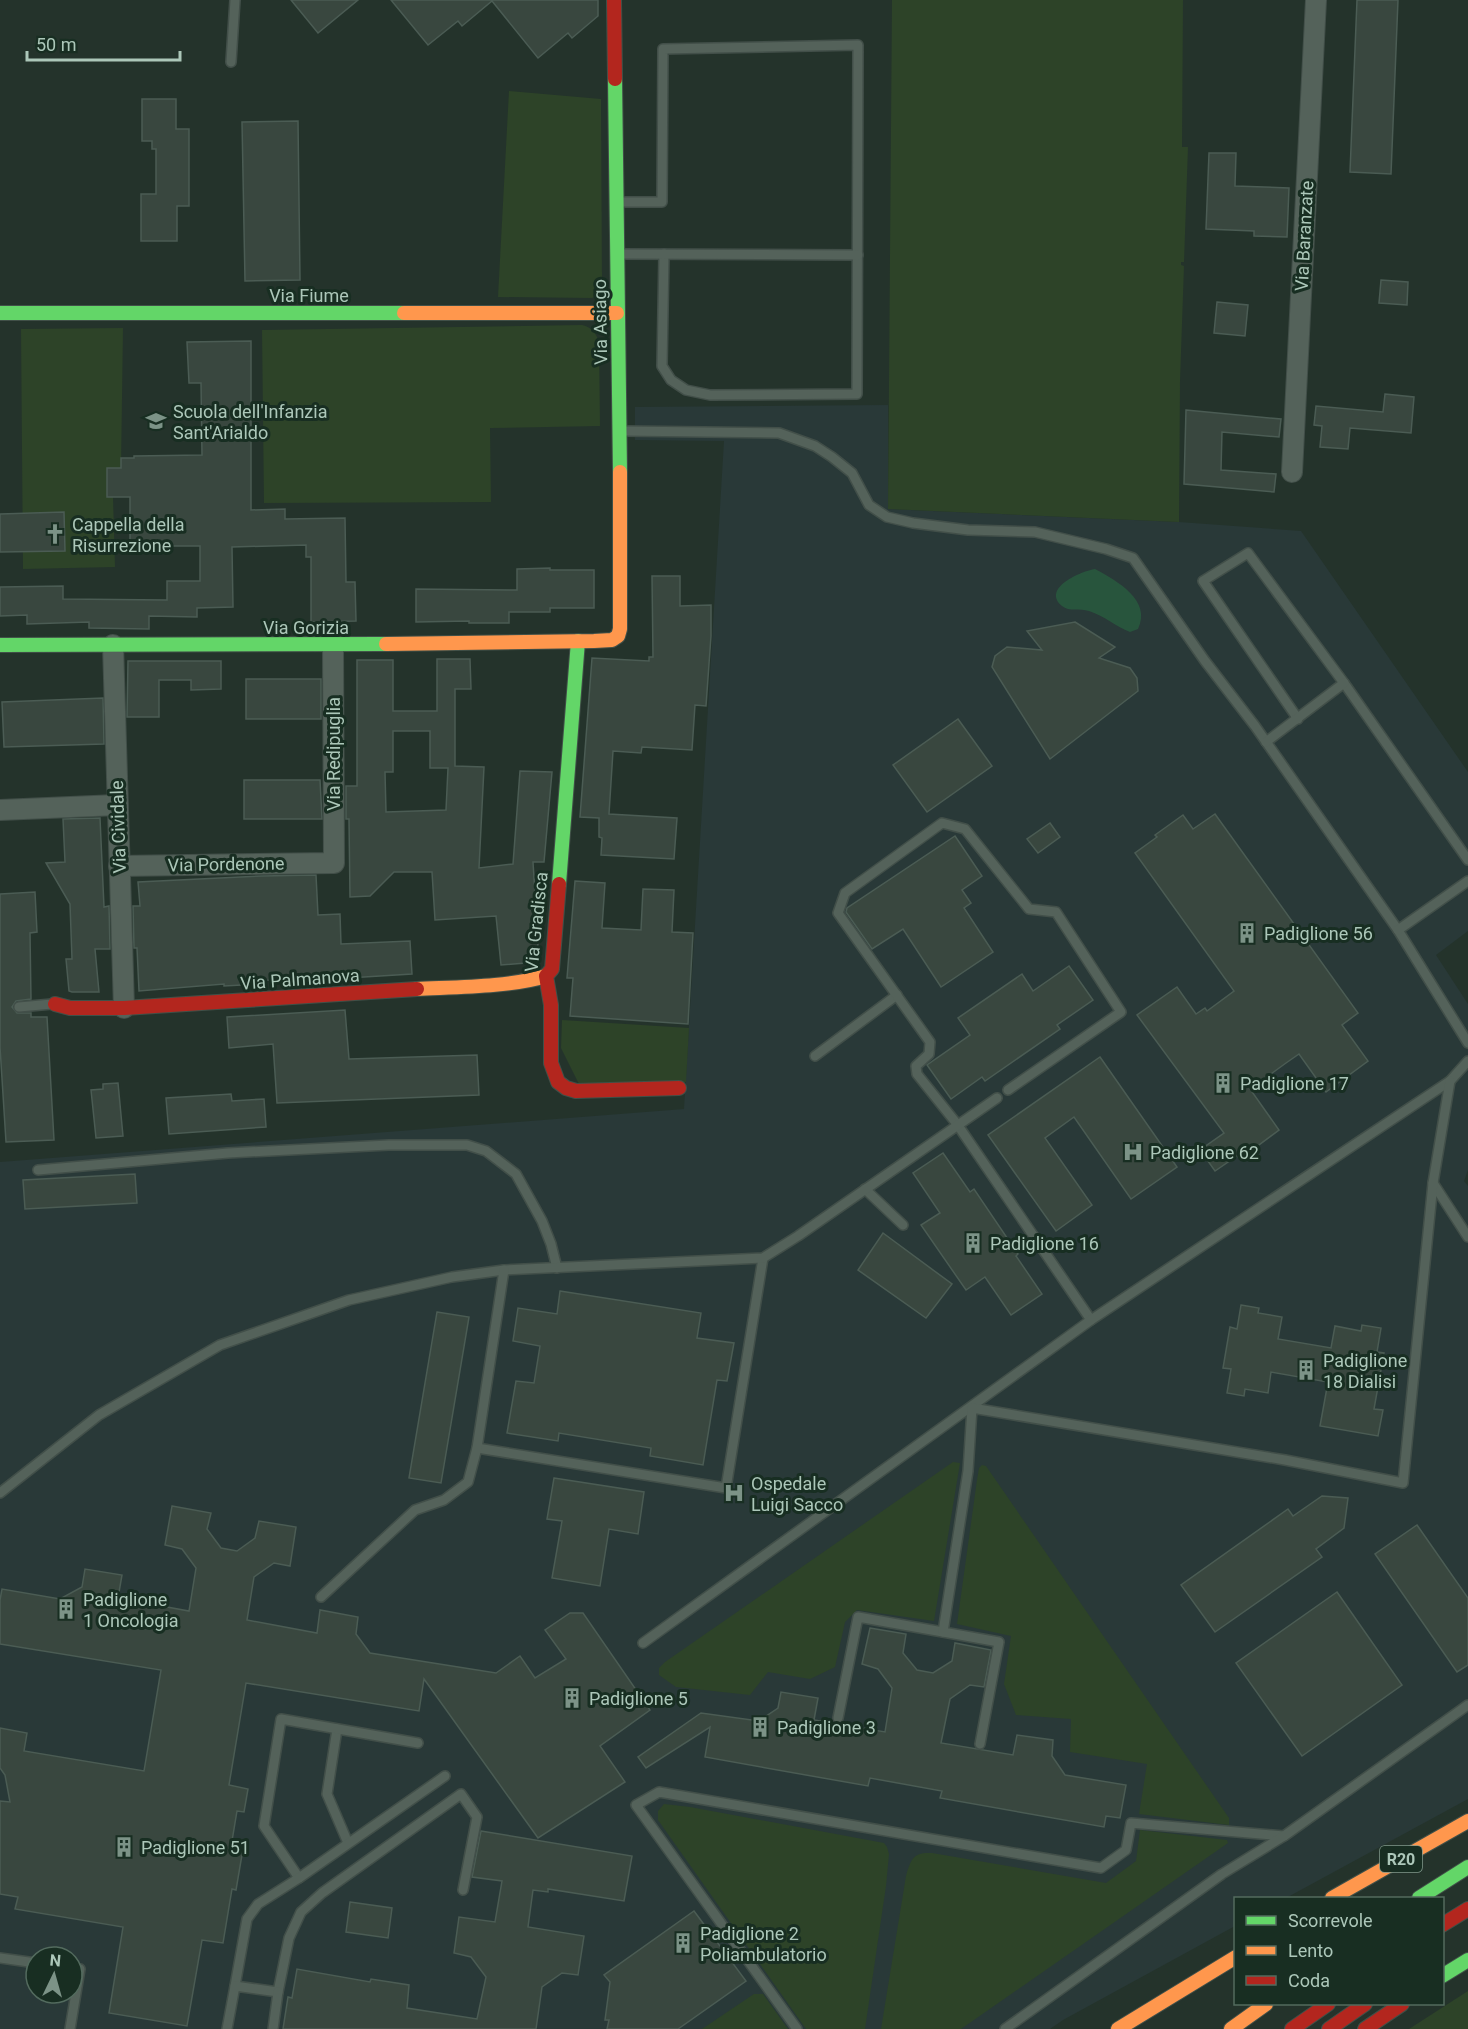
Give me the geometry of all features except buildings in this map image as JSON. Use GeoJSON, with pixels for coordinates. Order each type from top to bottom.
{"type":"FeatureCollection","features":[{"type":"Feature","properties":{"kind":"main road","name":"Via Asiago"},"geometry":{"type":"LineString","coordinates":[[612,640],[618,636],[620,628],[620,431],[614,0]]}},
{"type":"Feature","properties":{"kind":"main road","name":"Via Fiume"},"geometry":{"type":"LineString","coordinates":[[0,313],[617,313]]}},
{"type":"Feature","properties":{"kind":"main road","name":"Via Gorizia"},"geometry":{"type":"LineString","coordinates":[[0,645],[333,645],[612,640]]}},
{"type":"Feature","properties":{"kind":"main road","name":"Via Gradisca"},"geometry":{"type":"LineString","coordinates":[[578,641],[552,969],[546,976],[551,1005],[551,1063],[558,1082],[576,1091],[679,1088]]}},
{"type":"Feature","properties":{"kind":"main road","name":"Via Palmanova"},"geometry":{"type":"LineString","coordinates":[[55,1004],[70,1008],[124,1008],[480,986],[536,980],[546,976]]}},
{"type":"Feature","properties":{"kind":"main road","name":"R20"},"geometry":{"type":"LineString","coordinates":[[1335,1897],[1468,1821]]}},
{"type":"Feature","properties":{"kind":"main road"},"geometry":{"type":"LineString","coordinates":[[1422,1897],[1468,1867]]}},
{"type":"Feature","properties":{"kind":"main road"},"geometry":{"type":"LineString","coordinates":[[1444,1924],[1468,1909]]}},
{"type":"Feature","properties":{"kind":"main road"},"geometry":{"type":"LineString","coordinates":[[1118,2029],[1234,1958]]}},
{"type":"Feature","properties":{"kind":"main road"},"geometry":{"type":"LineString","coordinates":[[1444,1975],[1468,1959]]}},
{"type":"Feature","properties":{"kind":"main road"},"geometry":{"type":"LineString","coordinates":[[1231,2029],[1265,2005]]}},
{"type":"Feature","properties":{"kind":"main road"},"geometry":{"type":"LineString","coordinates":[[1292,2029],[1327,2005]]}},
{"type":"Feature","properties":{"kind":"main road"},"geometry":{"type":"LineString","coordinates":[[1329,2029],[1364,2005]]}},
{"type":"Feature","properties":{"kind":"main road"},"geometry":{"type":"LineString","coordinates":[[1365,2029],[1400,2005]]}},
{"type":"Feature","properties":{"kind":"street","name":"Via Baranzate"},"geometry":{"type":"LineString","coordinates":[[1292,472],[1316,0]]}},
{"type":"Feature","properties":{"kind":"street","name":"Via Cividale"},"geometry":{"type":"LineString","coordinates":[[112,645],[124,1008]]}},
{"type":"Feature","properties":{"kind":"street","name":"Via Redipuglia"},"geometry":{"type":"LineString","coordinates":[[333,645],[334,863]]}},
{"type":"Feature","properties":{"kind":"street"},"geometry":{"type":"LineString","coordinates":[[0,810],[117,805]]}},
{"type":"Feature","properties":{"kind":"street","name":"Via Pordenone"},"geometry":{"type":"LineString","coordinates":[[119,866],[334,863]]}},
{"type":"Feature","properties":{"kind":"lane"},"geometry":{"type":"LineString","coordinates":[[231,62],[235,0]]}},
{"type":"Feature","properties":{"kind":"lane"},"geometry":{"type":"LineString","coordinates":[[616,202],[662,202],[663,49],[858,45],[857,394],[710,395],[686,390],[670,380],[662,366],[664,254]]}},
{"type":"Feature","properties":{"kind":"lane"},"geometry":{"type":"LineString","coordinates":[[616,254],[858,255]]}},
{"type":"Feature","properties":{"kind":"lane"},"geometry":{"type":"LineString","coordinates":[[620,431],[779,434],[815,446],[832,457],[852,473],[869,505],[887,517],[968,531],[1035,532],[1133,558],[1398,930],[1468,1043]]}},
{"type":"Feature","properties":{"kind":"lane"},"geometry":{"type":"LineString","coordinates":[[1299,718],[1203,581],[1248,553],[1344,683],[1468,860]]}},
{"type":"Feature","properties":{"kind":"lane"},"geometry":{"type":"LineString","coordinates":[[1266,742],[1344,683]]}},
{"type":"Feature","properties":{"kind":"lane"},"geometry":{"type":"LineString","coordinates":[[1008,1090],[1121,1012],[1056,912],[1029,909],[965,829],[942,823],[845,893],[838,913],[930,1042],[929,1054],[916,1066],[917,1074],[957,1124],[1091,1320]]}},
{"type":"Feature","properties":{"kind":"lane"},"geometry":{"type":"LineString","coordinates":[[1398,930],[1468,881]]}},
{"type":"Feature","properties":{"kind":"lane"},"geometry":{"type":"LineString","coordinates":[[815,1056],[897,995]]}},
{"type":"Feature","properties":{"kind":"lane"},"geometry":{"type":"LineString","coordinates":[[19,1007],[55,1004]]}},
{"type":"Feature","properties":{"kind":"lane"},"geometry":{"type":"LineString","coordinates":[[643,1643],[1091,1320],[1450,1081],[1468,1061]]}},
{"type":"Feature","properties":{"kind":"lane"},"geometry":{"type":"LineString","coordinates":[[972,1408],[1285,1460],[1403,1483],[1432,1183],[1450,1081]]}},
{"type":"Feature","properties":{"kind":"lane"},"geometry":{"type":"LineString","coordinates":[[0,1493],[99,1415],[220,1345],[349,1300],[452,1277],[504,1270],[763,1258],[997,1098]]}},
{"type":"Feature","properties":{"kind":"lane"},"geometry":{"type":"LineString","coordinates":[[38,1170],[228,1153],[390,1145],[467,1145],[486,1151],[516,1174],[542,1221],[557,1268]]}},
{"type":"Feature","properties":{"kind":"lane"},"geometry":{"type":"LineString","coordinates":[[1432,1183],[1468,1237]]}},
{"type":"Feature","properties":{"kind":"lane"},"geometry":{"type":"LineString","coordinates":[[866,1189],[903,1225]]}},
{"type":"Feature","properties":{"kind":"lane"},"geometry":{"type":"LineString","coordinates":[[477,1448],[726,1488],[763,1258]]}},
{"type":"Feature","properties":{"kind":"lane"},"geometry":{"type":"LineString","coordinates":[[321,1597],[415,1510],[444,1500],[468,1482],[477,1448],[504,1270]]}},
{"type":"Feature","properties":{"kind":"lane"},"geometry":{"type":"LineString","coordinates":[[943,1632],[968,1471],[972,1408]]}},
{"type":"Feature","properties":{"kind":"lane"},"geometry":{"type":"LineString","coordinates":[[838,1718],[858,1617],[999,1642],[980,1744]]}},
{"type":"Feature","properties":{"kind":"lane"},"geometry":{"type":"LineString","coordinates":[[1005,2029],[1222,1874],[1284,1836],[1468,1705]]}},
{"type":"Feature","properties":{"kind":"lane"},"geometry":{"type":"LineString","coordinates":[[299,1878],[264,1826],[281,1719],[418,1743]]}},
{"type":"Feature","properties":{"kind":"lane"},"geometry":{"type":"LineString","coordinates":[[337,1729],[327,1794],[348,1843]]}},
{"type":"Feature","properties":{"kind":"lane"},"geometry":{"type":"LineString","coordinates":[[227,2029],[247,1918],[258,1904],[445,1776]]}},
{"type":"Feature","properties":{"kind":"lane"},"geometry":{"type":"LineString","coordinates":[[797,2029],[636,1805],[659,1792],[1101,1868],[1126,1850],[1131,1823],[1284,1836]]}},
{"type":"Feature","properties":{"kind":"lane"},"geometry":{"type":"LineString","coordinates":[[273,2029],[289,1938],[301,1912],[322,1893],[460,1794],[477,1817],[463,1890]]}},
{"type":"Feature","properties":{"kind":"lane"},"geometry":{"type":"LineString","coordinates":[[0,1958],[24,1961]]}},
{"type":"Feature","properties":{"kind":"lane"},"geometry":{"type":"LineString","coordinates":[[235,1986],[278,1992]]}},
{"type":"Feature","properties":{"kind":"lane"},"geometry":{"type":"LineString","coordinates":[[70,2029],[74,2005]]}},
{"type":"Feature","properties":{"kind":"shaded area"},"geometry":{"type":"Polygon","coordinates":[[[892,0],[1183,0],[1182,147],[1188,147],[1184,262],[1181,262],[1184,266],[1179,522],[888,509],[892,0]]]}},
{"type":"Feature","properties":{"kind":"shaded area"},"geometry":{"type":"Polygon","coordinates":[[[509,91],[601,99],[602,288],[600,294],[592,298],[498,297],[509,91]]]}},
{"type":"Feature","properties":{"kind":"shaded area"},"geometry":{"type":"Polygon","coordinates":[[[582,325],[594,331],[599,343],[600,426],[490,428],[491,502],[264,503],[262,330],[582,325]]]}},
{"type":"Feature","properties":{"kind":"shaded area"},"geometry":{"type":"Polygon","coordinates":[[[123,328],[121,468],[107,497],[113,497],[115,567],[23,569],[21,329],[123,328]]]}},
{"type":"Feature","properties":{"kind":"shaded area","name":"Ospedale Luigi Sacco"},"geometry":{"type":"Polygon","coordinates":[[[888,405],[888,509],[1179,522],[1301,531],[1468,772],[1468,931],[1436,955],[1468,1004],[1468,1170],[1464,1181],[1468,1186],[1468,1799],[1288,1897],[1234,1897],[1234,1927],[1050,2029],[0,2029],[0,1162],[684,1109],[724,441],[635,440],[635,407],[888,405]]]}},
{"type":"Feature","properties":{"kind":"shaded area"},"geometry":{"type":"Polygon","coordinates":[[[1095,569],[1113,579],[1136,600],[1141,619],[1138,629],[1130,632],[1095,613],[1062,606],[1056,593],[1060,587],[1073,577],[1095,569]]]}},
{"type":"Feature","properties":{"kind":"shaded area"},"geometry":{"type":"Polygon","coordinates":[[[562,1020],[689,1028],[686,1082],[580,1086],[561,1048],[562,1020]]]}},
{"type":"Feature","properties":{"kind":"shaded area"},"geometry":{"type":"Polygon","coordinates":[[[953,1462],[960,1463],[934,1621],[857,1610],[845,1622],[835,1667],[810,1679],[768,1672],[750,1695],[676,1687],[659,1675],[659,1668],[665,1662],[953,1462]]]}},
{"type":"Feature","properties":{"kind":"shaded area"},"geometry":{"type":"Polygon","coordinates":[[[982,1465],[986,1466],[1229,1818],[1229,1825],[1139,1814],[1147,1764],[1070,1752],[1071,1719],[1016,1715],[1004,1684],[1011,1636],[957,1624],[977,1480],[979,1468],[982,1465]]]}},
{"type":"Feature","properties":{"kind":"shaded area"},"geometry":{"type":"Polygon","coordinates":[[[664,1804],[884,1843],[889,1854],[886,1886],[865,2029],[806,2029],[658,1820],[658,1811],[664,1804]]]}},
{"type":"Feature","properties":{"kind":"shaded area"},"geometry":{"type":"Polygon","coordinates":[[[1140,1830],[1227,1840],[1228,1843],[961,2029],[881,2029],[906,1876],[911,1861],[917,1855],[932,1853],[1106,1883],[1136,1861],[1140,1830]]]}},
{"type":"Feature","properties":{"kind":"shaded area"},"geometry":{"type":"Polygon","coordinates":[[[1468,1991],[1468,2029],[1409,2029],[1468,1991]]]}},
{"type":"Feature","properties":{"kind":"shaded area"},"geometry":{"type":"Polygon","coordinates":[[[754,1994],[763,1994],[788,2029],[702,2029],[754,1994]]]}},
{"type":"Feature","properties":{"kind":"traffic: fast"},"geometry":{"type":"LineString","coordinates":[[615,79],[620,472]]}},
{"type":"Feature","properties":{"kind":"traffic: fast"},"geometry":{"type":"LineString","coordinates":[[0,313],[404,313]]}},
{"type":"Feature","properties":{"kind":"traffic: fast"},"geometry":{"type":"LineString","coordinates":[[559,884],[578,641]]}},
{"type":"Feature","properties":{"kind":"traffic: fast"},"geometry":{"type":"LineString","coordinates":[[0,645],[386,644]]}},
{"type":"Feature","properties":{"kind":"traffic: fast"},"geometry":{"type":"LineString","coordinates":[[1421,1897],[1468,1867]]}},
{"type":"Feature","properties":{"kind":"traffic: fast"},"geometry":{"type":"LineString","coordinates":[[1444,1975],[1468,1960]]}},
{"type":"Feature","properties":{"kind":"traffic: slow"},"geometry":{"type":"LineString","coordinates":[[404,313],[617,313]]}},
{"type":"Feature","properties":{"kind":"traffic: slow"},"geometry":{"type":"LineString","coordinates":[[386,644],[594,641],[612,640],[618,636],[620,629],[620,472]]}},
{"type":"Feature","properties":{"kind":"traffic: slow"},"geometry":{"type":"LineString","coordinates":[[417,989],[500,984],[546,976]]}},
{"type":"Feature","properties":{"kind":"traffic: slow"},"geometry":{"type":"LineString","coordinates":[[1334,1897],[1468,1821]]}},
{"type":"Feature","properties":{"kind":"traffic: slow"},"geometry":{"type":"LineString","coordinates":[[1118,2029],[1234,1958]]}},
{"type":"Feature","properties":{"kind":"traffic: slow"},"geometry":{"type":"LineString","coordinates":[[1231,2029],[1265,2005]]}},
{"type":"Feature","properties":{"kind":"traffic: jam"},"geometry":{"type":"LineString","coordinates":[[614,0],[615,79]]}},
{"type":"Feature","properties":{"kind":"traffic: jam"},"geometry":{"type":"LineString","coordinates":[[559,884],[552,969],[546,976],[551,1005],[551,1063],[558,1082],[576,1091],[679,1088]]}},
{"type":"Feature","properties":{"kind":"traffic: jam"},"geometry":{"type":"LineString","coordinates":[[55,1004],[70,1008],[124,1008],[417,989]]}},
{"type":"Feature","properties":{"kind":"traffic: jam"},"geometry":{"type":"LineString","coordinates":[[1444,1924],[1468,1909]]}},
{"type":"Feature","properties":{"kind":"traffic: jam"},"geometry":{"type":"LineString","coordinates":[[1292,2029],[1327,2005]]}},
{"type":"Feature","properties":{"kind":"traffic: jam"},"geometry":{"type":"LineString","coordinates":[[1329,2029],[1364,2005]]}},
{"type":"Feature","properties":{"kind":"traffic: jam"},"geometry":{"type":"LineString","coordinates":[[1365,2029],[1401,2005]]}},
{"type":"Feature","properties":{"kind":"place","name":"Scuola dell'Infanzia Sant'Arialdo"},"geometry":{"type":"Point","coordinates":[156,421]}},
{"type":"Feature","properties":{"kind":"place","name":"Cappella della Risurrezione"},"geometry":{"type":"Point","coordinates":[55,534]}},
{"type":"Feature","properties":{"kind":"place","name":"Padiglione 56"},"geometry":{"type":"Point","coordinates":[1247,933]}},
{"type":"Feature","properties":{"kind":"place","name":"Padiglione 17"},"geometry":{"type":"Point","coordinates":[1223,1083]}},
{"type":"Feature","properties":{"kind":"place","name":"Padiglione 62"},"geometry":{"type":"Point","coordinates":[1133,1152]}},
{"type":"Feature","properties":{"kind":"place","name":"Padiglione 16"},"geometry":{"type":"Point","coordinates":[973,1243]}},
{"type":"Feature","properties":{"kind":"place","name":"Padiglione 18 Dialisi"},"geometry":{"type":"Point","coordinates":[1306,1370]}},
{"type":"Feature","properties":{"kind":"place","name":"Ospedale Luigi Sacco"},"geometry":{"type":"Point","coordinates":[734,1493]}},
{"type":"Feature","properties":{"kind":"place","name":"Padiglione 1 Oncologia"},"geometry":{"type":"Point","coordinates":[66,1609]}},
{"type":"Feature","properties":{"kind":"place","name":"Padiglione 5"},"geometry":{"type":"Point","coordinates":[572,1698]}},
{"type":"Feature","properties":{"kind":"place","name":"Padiglione 3"},"geometry":{"type":"Point","coordinates":[760,1727]}},
{"type":"Feature","properties":{"kind":"place","name":"Padiglione 51"},"geometry":{"type":"Point","coordinates":[124,1847]}},
{"type":"Feature","properties":{"kind":"place","name":"Padiglione 2 Poliambulatorio"},"geometry":{"type":"Point","coordinates":[683,1943]}}]}
